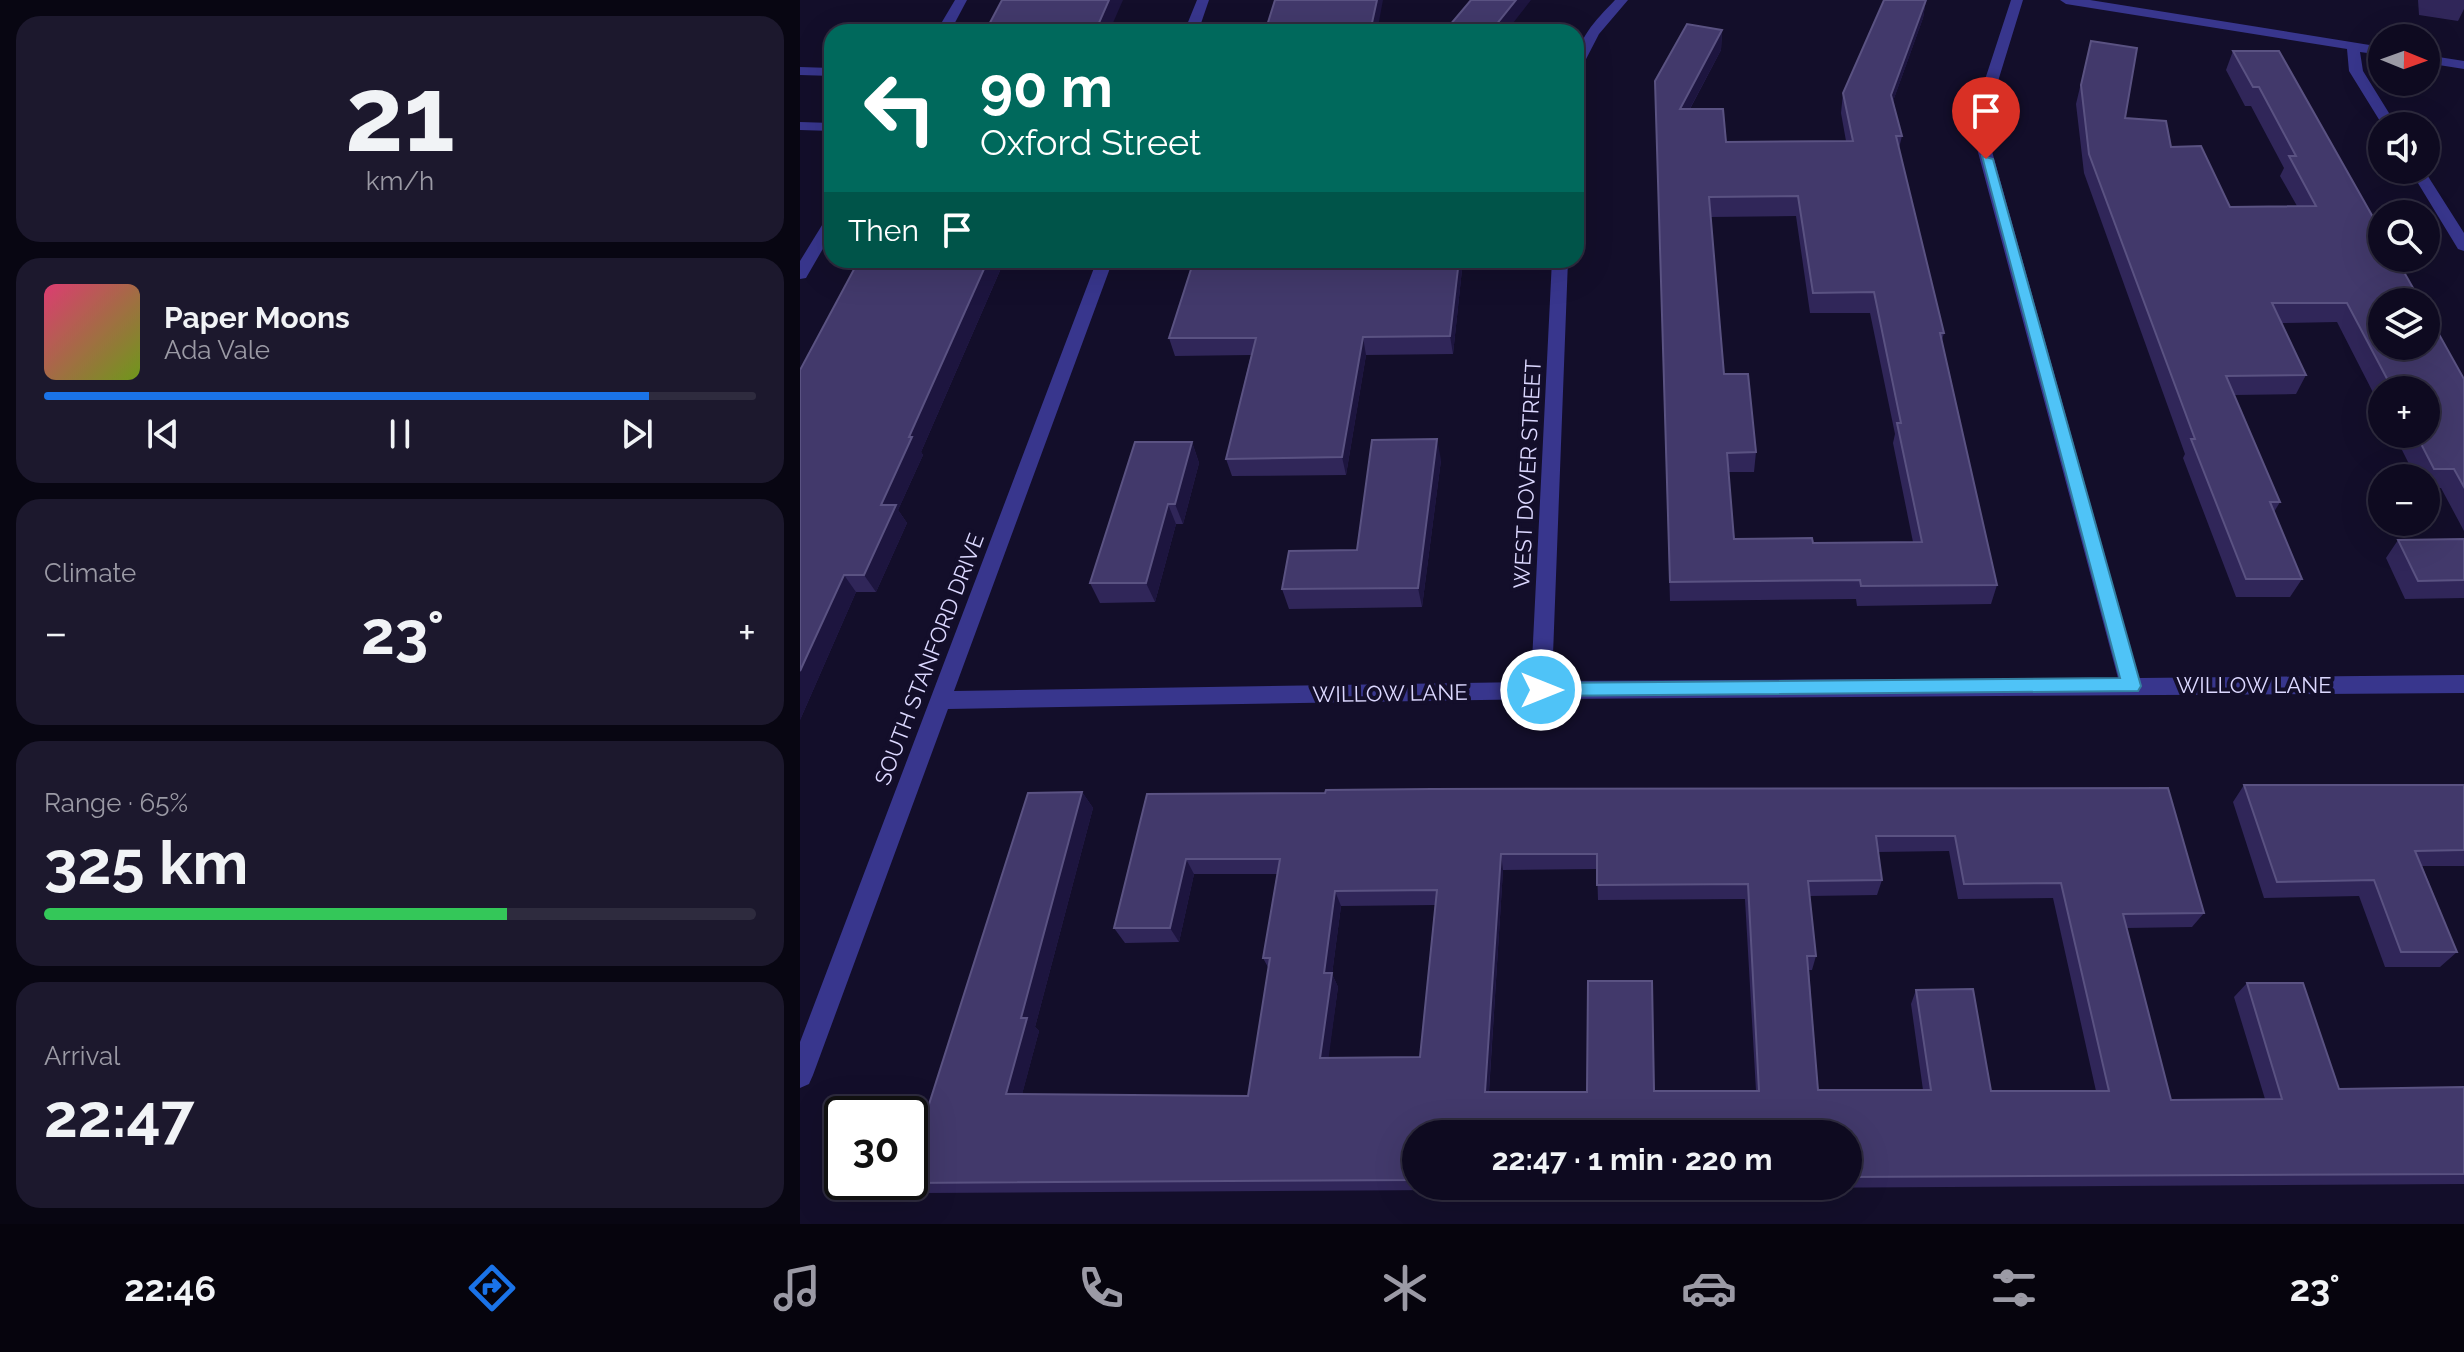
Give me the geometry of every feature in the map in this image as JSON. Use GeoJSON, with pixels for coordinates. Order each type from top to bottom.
{"type":"FeatureCollection","features":[{"type":"Feature","properties":{"kind":"street"},"geometry":{"type":"LineString","coordinates":[[948,24],[961,0]]}},
{"type":"Feature","properties":{"kind":"street"},"geometry":{"type":"LineString","coordinates":[[1194,24],[1203,0]]}},
{"type":"Feature","properties":{"kind":"street"},"geometry":{"type":"LineString","coordinates":[[1584,49],[1593,32],[1622,0]]}},
{"type":"Feature","properties":{"kind":"street"},"geometry":{"type":"LineString","coordinates":[[2017,0],[1984,104],[1981,137],[2131,686]]}},
{"type":"Feature","properties":{"kind":"street"},"geometry":{"type":"LineString","coordinates":[[2066,0],[2368,49]]}},
{"type":"Feature","properties":{"kind":"street"},"geometry":{"type":"LineString","coordinates":[[2353,47],[2356,71],[2381,112]]}},
{"type":"Feature","properties":{"kind":"street"},"geometry":{"type":"LineString","coordinates":[[2440,61],[2464,65]]}},
{"type":"Feature","properties":{"kind":"street"},"geometry":{"type":"LineString","coordinates":[[800,71],[824,72]]}},
{"type":"Feature","properties":{"kind":"street"},"geometry":{"type":"LineString","coordinates":[[800,126],[824,127]]}},
{"type":"Feature","properties":{"kind":"street"},"geometry":{"type":"LineString","coordinates":[[2426,184],[2464,246]]}},
{"type":"Feature","properties":{"kind":"street"},"geometry":{"type":"LineString","coordinates":[[800,274],[824,234]]}},
{"type":"Feature","properties":{"kind":"street","name":"SOUTH STANFORD DRIVE"},"geometry":{"type":"LineString","coordinates":[[800,1075],[1102,268]]}},
{"type":"Feature","properties":{"kind":"street","name":"WEST DOVER STREET"},"geometry":{"type":"LineString","coordinates":[[1541,690],[1560,268]]}},
{"type":"Feature","properties":{"kind":"street","name":"WILLOW LANE"},"geometry":{"type":"LineString","coordinates":[[939,700],[1541,690],[2464,684]]}},
{"type":"Feature","properties":{"kind":"building"},"geometry":{"type":"Polygon","coordinates":[[[1002,0],[1109,0],[1098,24],[989,24],[1002,0]]]}},
{"type":"Feature","properties":{"kind":"building"},"geometry":{"type":"Polygon","coordinates":[[[1275,0],[1377,0],[1372,24],[1268,24],[1275,0]]]}},
{"type":"Feature","properties":{"kind":"building"},"geometry":{"type":"Polygon","coordinates":[[[1471,0],[1516,0],[1497,24],[1451,24],[1471,0]]]}},
{"type":"Feature","properties":{"kind":"building"},"geometry":{"type":"Polygon","coordinates":[[[1884,0],[1926,0],[1891,95],[1902,136],[1896,136],[1944,333],[1940,333],[1997,585],[1861,586],[1860,580],[1670,582],[1655,81],[1687,24],[1722,30],[1680,109],[1723,109],[1726,142],[1853,141],[1843,93],[1884,0]],[[1798,196],[1709,197],[1724,374],[1748,374],[1756,452],[1727,453],[1734,539],[1812,538],[1813,543],[1922,542],[1874,292],[1813,293],[1798,196]]]}},
{"type":"Feature","properties":{"kind":"building"},"geometry":{"type":"Polygon","coordinates":[[[2091,41],[2137,48],[2125,118],[2166,121],[2171,147],[2201,146],[2230,207],[2316,206],[2289,156],[2296,156],[2259,87],[2253,87],[2233,51],[2279,51],[2368,208],[2368,272],[2404,272],[2413,288],[2368,288],[2368,343],[2347,303],[2272,303],[2306,375],[2226,376],[2280,502],[2270,502],[2302,579],[2246,579],[2191,439],[2195,439],[2089,154],[2081,85],[2091,41]]]}},
{"type":"Feature","properties":{"kind":"building"},"geometry":{"type":"Polygon","coordinates":[[[855,268],[984,268],[881,505],[896,505],[864,575],[844,575],[800,671],[800,370],[855,268]]]}},
{"type":"Feature","properties":{"kind":"building"},"geometry":{"type":"Polygon","coordinates":[[[1191,268],[1458,268],[1450,336],[1363,337],[1342,457],[1226,459],[1256,338],[1169,338],[1191,268]]]}},
{"type":"Feature","properties":{"kind":"building"},"geometry":{"type":"Polygon","coordinates":[[[2440,336],[2464,379],[2464,487],[2454,469],[2440,469],[2440,464],[2431,464],[2423,448],[2440,448],[2440,376],[2386,376],[2377,360],[2440,360],[2440,336]]]}},
{"type":"Feature","properties":{"kind":"building"},"geometry":{"type":"Polygon","coordinates":[[[1437,439],[1418,588],[1282,589],[1289,551],[1357,550],[1372,440],[1437,439]]]}},
{"type":"Feature","properties":{"kind":"building"},"geometry":{"type":"Polygon","coordinates":[[[1135,442],[1192,442],[1175,504],[1168,504],[1146,583],[1090,583],[1135,442]]]}},
{"type":"Feature","properties":{"kind":"building"},"geometry":{"type":"Polygon","coordinates":[[[2464,539],[2464,580],[2418,581],[2398,540],[2464,539]]]}},
{"type":"Feature","properties":{"kind":"building"},"geometry":{"type":"Polygon","coordinates":[[[2244,785],[2464,785],[2464,850],[2415,851],[2457,952],[2401,952],[2374,880],[2277,882],[2244,785]]]}},
{"type":"Feature","properties":{"kind":"building"},"geometry":{"type":"Polygon","coordinates":[[[2168,788],[2204,913],[2123,914],[2171,1100],[2282,1099],[2247,983],[2303,983],[2339,1089],[2464,1087],[2464,1174],[1862,1177],[1862,1120],[1402,1120],[1402,1180],[928,1183],[928,1107],[1028,793],[1082,792],[1021,1018],[1027,1018],[1006,1094],[1248,1096],[1270,958],[1263,958],[1280,859],[1186,859],[1170,928],[1114,928],[1147,794],[1325,793],[1326,790],[2168,788]],[[1876,836],[1882,880],[1808,881],[1816,956],[1807,956],[1818,1090],[1931,1090],[1916,990],[1973,989],[1991,1091],[2109,1091],[2061,883],[1964,884],[1955,836],[1876,836]],[[1501,854],[1485,1092],[1587,1092],[1588,981],[1652,981],[1654,1091],[1759,1091],[1748,884],[1597,885],[1597,854],[1501,854]],[[1437,890],[1335,891],[1324,973],[1332,973],[1320,1058],[1420,1057],[1437,890]]]}},
{"type":"Feature","properties":{"kind":"route"},"geometry":{"type":"LineString","coordinates":[[1541,690],[2131,686],[1986,159]]}}]}
